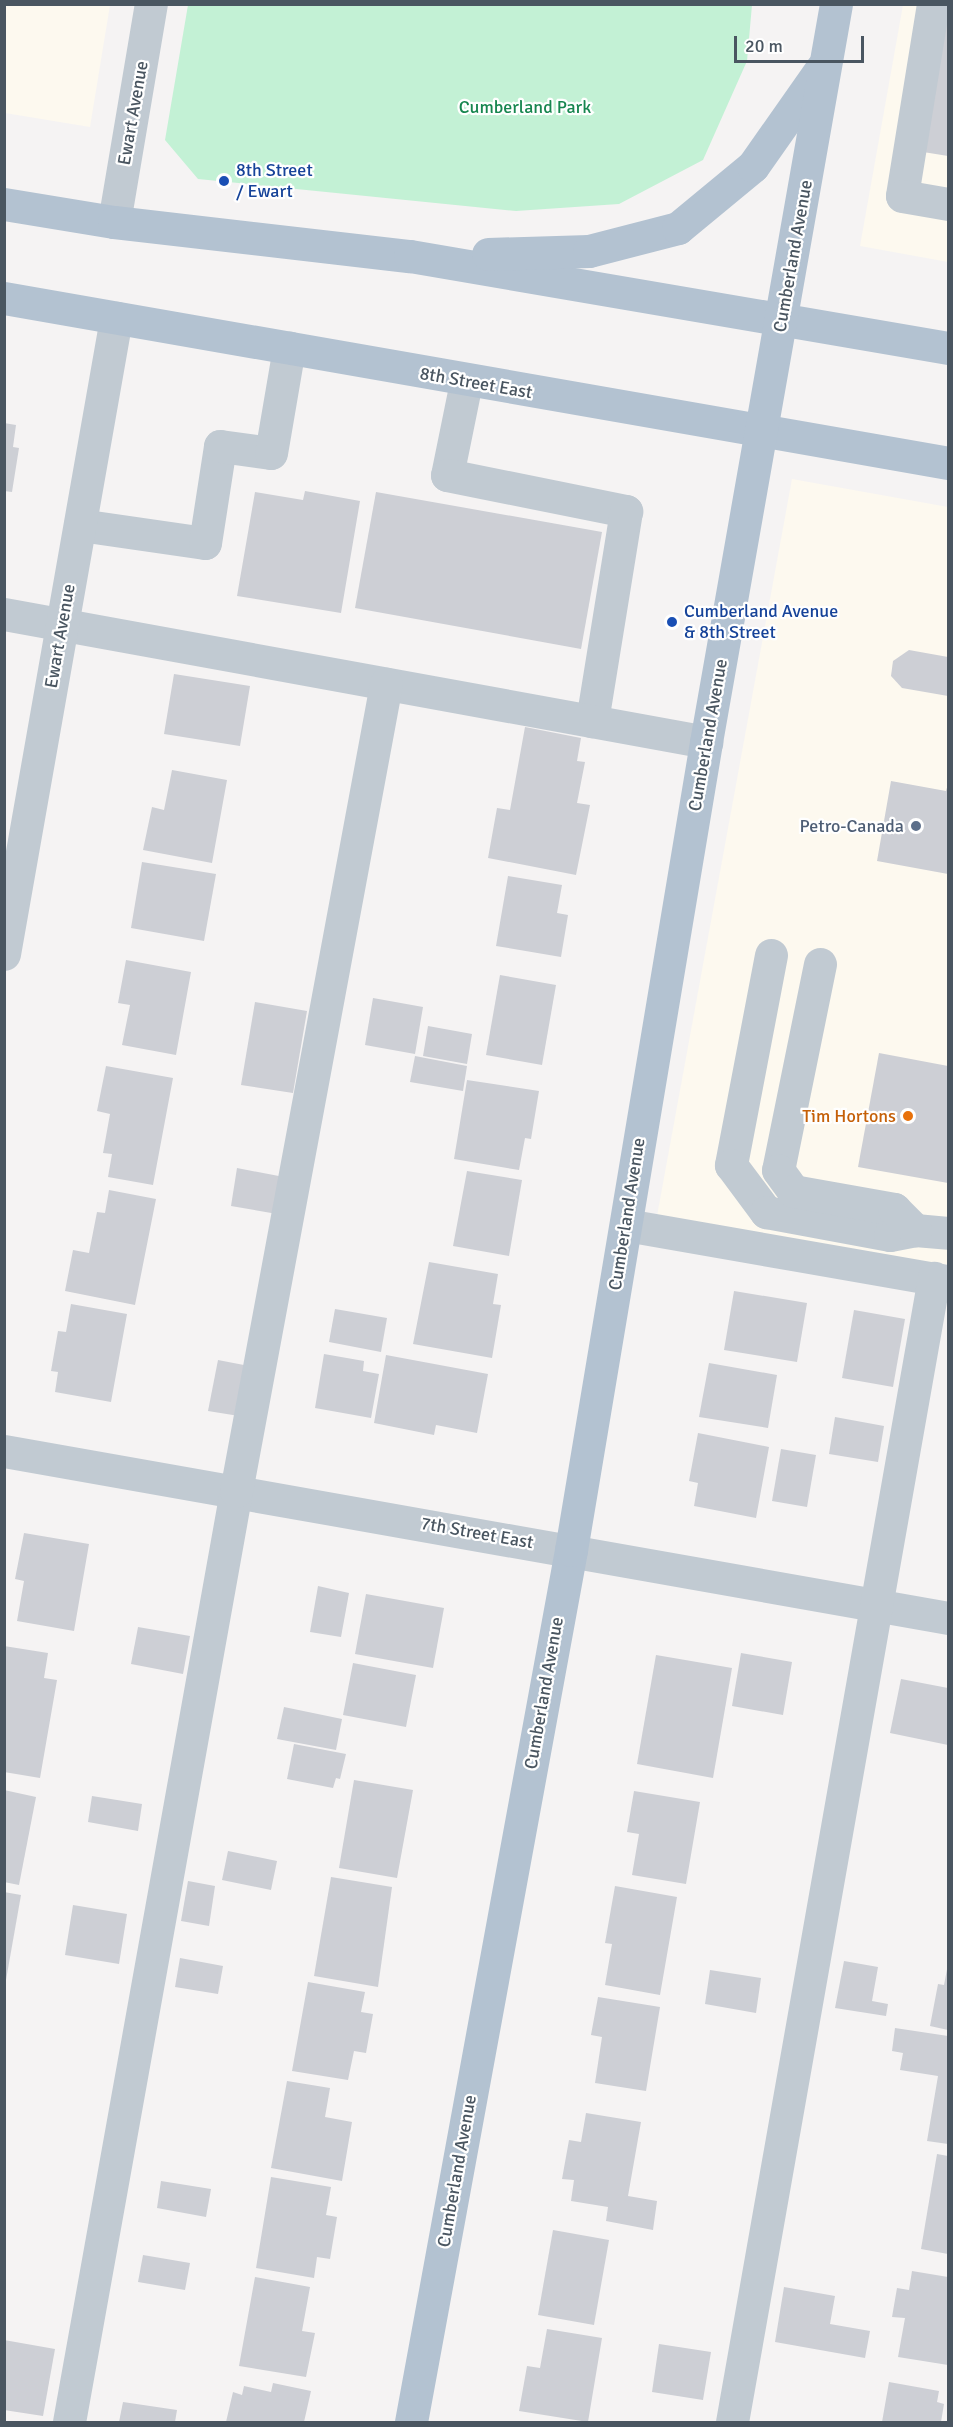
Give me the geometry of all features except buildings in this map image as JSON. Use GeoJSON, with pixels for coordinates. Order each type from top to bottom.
{"type":"FeatureCollection","features":[{"type":"Feature","properties":{"kind":"main road","name":"Cumberland Avenue"},"geometry":{"type":"LineString","coordinates":[[411,2422],[570,1550],[706,742],[836,4]]}},
{"type":"Feature","properties":{"kind":"main road"},"geometry":{"type":"LineString","coordinates":[[410,256],[589,251],[678,228],[753,166],[826,62]]}},
{"type":"Feature","properties":{"kind":"main road"},"geometry":{"type":"LineString","coordinates":[[4,204],[114,222],[410,256],[948,348]]}},
{"type":"Feature","properties":{"kind":"main road","name":"8th Street East"},"geometry":{"type":"LineString","coordinates":[[4,298],[466,382],[948,463]]}},
{"type":"Feature","properties":{"kind":"street","name":"Ewart Avenue"},"geometry":{"type":"LineString","coordinates":[[114,222],[151,4]]}},
{"type":"Feature","properties":{"kind":"street"},"geometry":{"type":"LineString","coordinates":[[933,4],[902,196],[948,204]]}},
{"type":"Feature","properties":{"kind":"street","name":"Ewart Avenue"},"geometry":{"type":"LineString","coordinates":[[4,954],[116,318]]}},
{"type":"Feature","properties":{"kind":"street"},"geometry":{"type":"LineString","coordinates":[[80,525],[205,543],[220,446],[272,453],[289,348]]}},
{"type":"Feature","properties":{"kind":"street"},"geometry":{"type":"LineString","coordinates":[[466,382],[447,475],[626,511],[592,721]]}},
{"type":"Feature","properties":{"kind":"street"},"geometry":{"type":"LineString","coordinates":[[4,614],[706,742]]}},
{"type":"Feature","properties":{"kind":"street"},"geometry":{"type":"LineString","coordinates":[[69,2422],[236,1491],[386,684]]}},
{"type":"Feature","properties":{"kind":"street"},"geometry":{"type":"LineString","coordinates":[[771,955],[731,1165],[766,1212],[890,1235],[915,1230],[948,1233]]}},
{"type":"Feature","properties":{"kind":"street"},"geometry":{"type":"LineString","coordinates":[[820,964],[778,1170],[793,1191],[894,1209],[915,1230]]}},
{"type":"Feature","properties":{"kind":"street"},"geometry":{"type":"LineString","coordinates":[[626,1225],[941,1279],[878,1605],[732,2422]]}},
{"type":"Feature","properties":{"kind":"street","name":"7th Street East"},"geometry":{"type":"LineString","coordinates":[[4,1451],[948,1618]]}},
{"type":"Feature","properties":{"kind":"shaded area"},"geometry":{"type":"Polygon","coordinates":[[[4,5],[110,5],[90,127],[5,113],[4,5]]]}},
{"type":"Feature","properties":{"kind":"shaded area"},"geometry":{"type":"Polygon","coordinates":[[[903,5],[948,5],[948,262],[860,246],[903,5]]]}},
{"type":"Feature","properties":{"kind":"shaded area"},"geometry":{"type":"Polygon","coordinates":[[[792,479],[948,507],[948,1266],[657,1216],[792,479]]]}},
{"type":"Feature","properties":{"kind":"green space","name":"Cumberland Park"},"geometry":{"type":"Polygon","coordinates":[[[188,4],[752,5],[747,61],[703,160],[619,204],[516,211],[198,179],[165,140],[188,4]]]}},
{"type":"Feature","properties":{"kind":"place","name":"8th Street / Ewart"},"geometry":{"type":"Point","coordinates":[224,181]}},
{"type":"Feature","properties":{"kind":"place","name":"Cumberland Avenue & 8th Street"},"geometry":{"type":"Point","coordinates":[672,622]}},
{"type":"Feature","properties":{"kind":"place","name":"Petro-Canada"},"geometry":{"type":"Point","coordinates":[916,826]}},
{"type":"Feature","properties":{"kind":"place","name":"Tim Hortons"},"geometry":{"type":"Point","coordinates":[908,1116]}}]}
